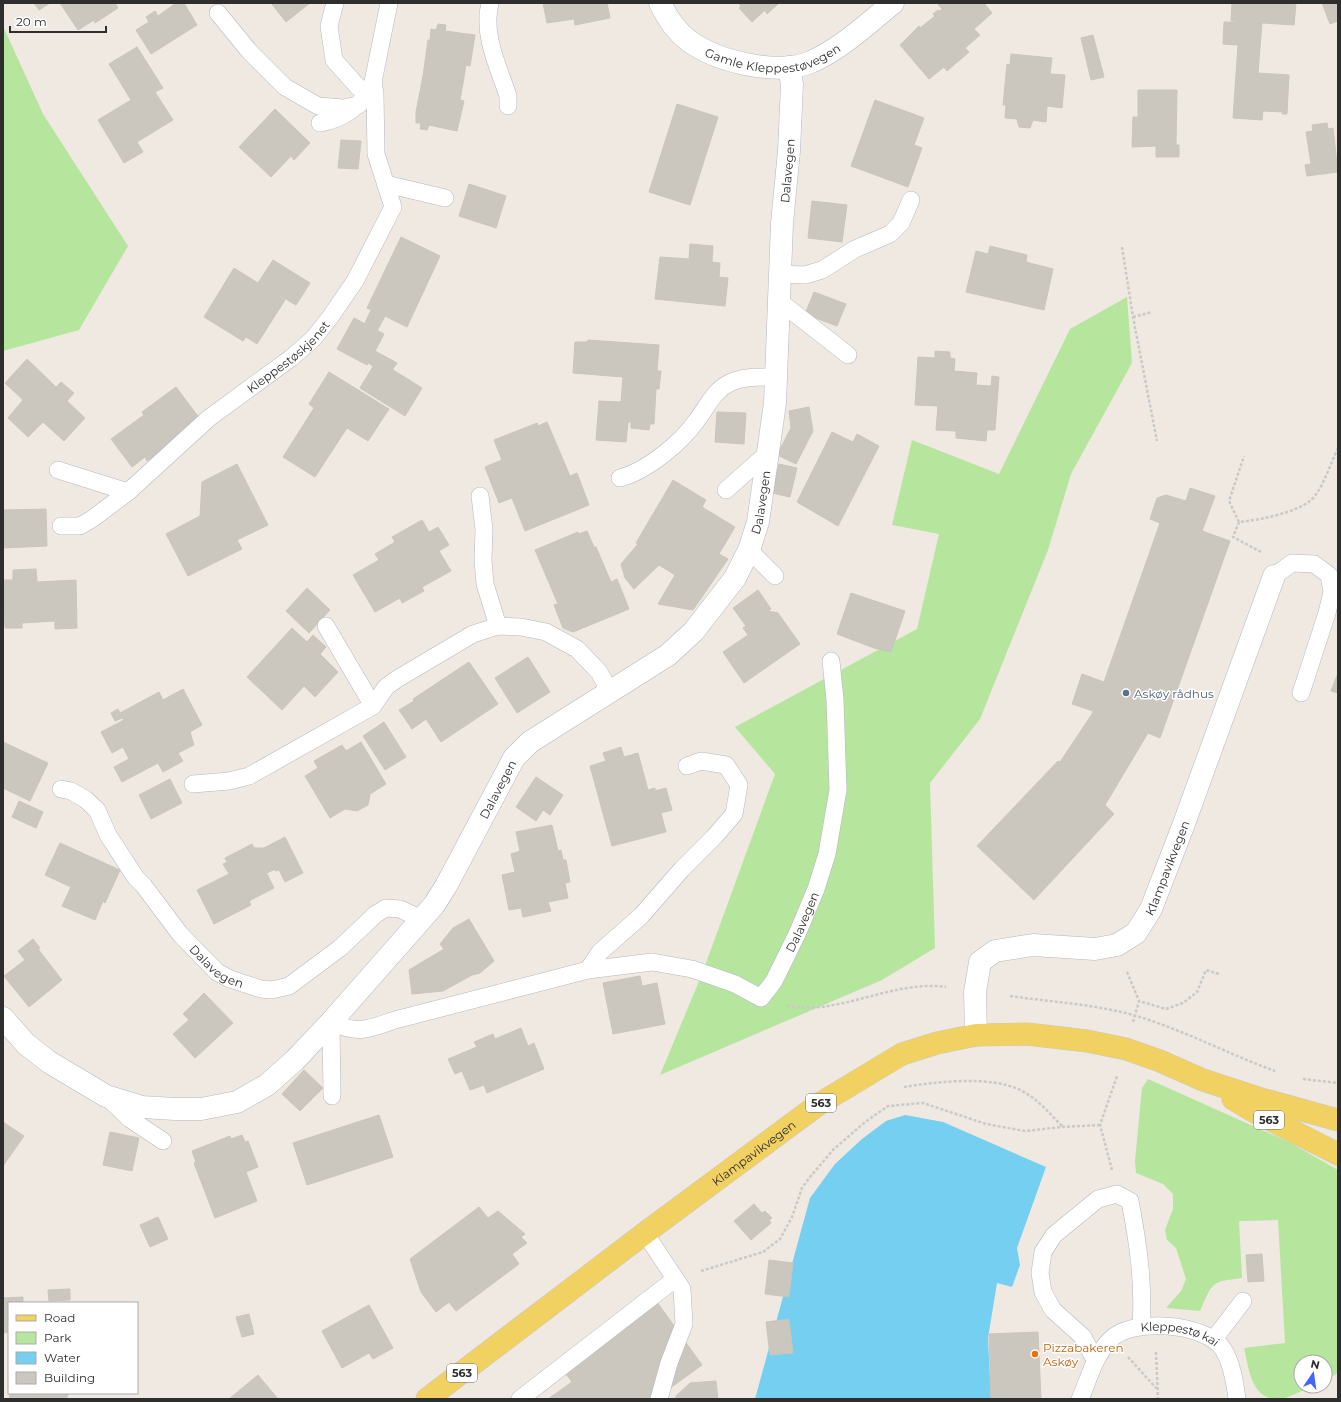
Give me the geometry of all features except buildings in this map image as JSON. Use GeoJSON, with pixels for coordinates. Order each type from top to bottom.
{"type":"FeatureCollection","features":[{"type":"Feature","properties":{"kind":"main road","name":"Klampavikvegen"},"geometry":{"type":"LineString","coordinates":[[427,1399],[645,1233],[819,1104],[902,1054],[937,1043],[976,1035],[1027,1034],[1088,1041],[1146,1056],[1203,1080],[1258,1098],[1338,1120]]}},
{"type":"Feature","properties":{"kind":"main road","name":"Klampavikvegen"},"geometry":{"type":"LineString","coordinates":[[1203,1080],[1253,1111],[1338,1154]]}},
{"type":"Feature","properties":{"kind":"street","name":"Gamle Kleppestøvegen"},"geometry":{"type":"LineString","coordinates":[[660,3],[665,15],[678,32],[690,42],[707,52],[758,67],[789,67],[811,62],[848,39],[893,3]]}},
{"type":"Feature","properties":{"kind":"street","name":"Dalavegen"},"geometry":{"type":"LineString","coordinates":[[3,1018],[26,1044],[49,1062],[106,1096],[142,1107],[174,1109],[201,1108],[237,1102],[267,1085],[295,1060],[331,1022],[421,919],[446,886],[514,758],[530,742],[609,690],[668,655],[694,631],[735,578],[749,550],[758,522],[777,377],[780,274],[792,84],[789,67]]}},
{"type":"Feature","properties":{"kind":"street","name":"Klampavikvegen"},"geometry":{"type":"LineString","coordinates":[[976,1035],[975,992],[980,962],[995,951],[1033,945],[1096,949],[1116,945],[1136,933],[1150,909],[1281,571]]}},
{"type":"Feature","properties":{"kind":"lane"},"geometry":{"type":"LineString","coordinates":[[335,3],[329,26],[334,60],[358,87],[367,94]]}},
{"type":"Feature","properties":{"kind":"lane","name":"Kleppestøskjenet"},"geometry":{"type":"LineString","coordinates":[[61,526],[80,526],[92,520],[128,492],[209,418],[292,358],[313,338],[331,316],[355,281],[394,207],[376,154],[367,94],[389,3]]}},
{"type":"Feature","properties":{"kind":"lane"},"geometry":{"type":"LineString","coordinates":[[490,3],[488,34],[508,96],[508,106]]}},
{"type":"Feature","properties":{"kind":"lane"},"geometry":{"type":"LineString","coordinates":[[218,13],[249,51],[285,87],[318,106],[343,108],[367,94]]}},
{"type":"Feature","properties":{"kind":"lane"},"geometry":{"type":"LineString","coordinates":[[320,123],[331,121],[345,115],[367,94]]}},
{"type":"Feature","properties":{"kind":"lane"},"geometry":{"type":"LineString","coordinates":[[386,184],[445,198]]}},
{"type":"Feature","properties":{"kind":"lane"},"geometry":{"type":"LineString","coordinates":[[780,274],[805,275],[822,270],[855,249],[890,234],[901,223],[911,200]]}},
{"type":"Feature","properties":{"kind":"lane"},"geometry":{"type":"LineString","coordinates":[[779,301],[848,355]]}},
{"type":"Feature","properties":{"kind":"lane"},"geometry":{"type":"LineString","coordinates":[[620,478],[644,468],[668,450],[687,432],[719,389],[734,381],[748,377],[777,377]]}},
{"type":"Feature","properties":{"kind":"lane","name":"Dalavegen"},"geometry":{"type":"LineString","coordinates":[[726,490],[768,453]]}},
{"type":"Feature","properties":{"kind":"lane"},"geometry":{"type":"LineString","coordinates":[[58,470],[128,492]]}},
{"type":"Feature","properties":{"kind":"lane"},"geometry":{"type":"LineString","coordinates":[[480,496],[484,529],[484,584],[498,626]]}},
{"type":"Feature","properties":{"kind":"lane","name":"Dalavegen"},"geometry":{"type":"LineString","coordinates":[[749,550],[775,576]]}},
{"type":"Feature","properties":{"kind":"lane"},"geometry":{"type":"LineString","coordinates":[[1281,571],[1292,564],[1314,564],[1329,575],[1332,592],[1327,613],[1301,693]]}},
{"type":"Feature","properties":{"kind":"lane"},"geometry":{"type":"LineString","coordinates":[[326,626],[373,706]]}},
{"type":"Feature","properties":{"kind":"lane"},"geometry":{"type":"LineString","coordinates":[[193,784],[229,781],[249,776],[373,706],[386,688],[397,679],[467,638],[498,626],[521,627],[546,632],[577,649],[599,672],[609,690]]}},
{"type":"Feature","properties":{"kind":"lane","name":"Dalavegen"},"geometry":{"type":"LineString","coordinates":[[761,998],[774,981],[798,932],[816,889],[827,854],[838,790],[835,700],[831,661]]}},
{"type":"Feature","properties":{"kind":"lane"},"geometry":{"type":"LineString","coordinates":[[588,970],[600,952],[641,916],[682,869],[715,836],[734,814],[739,784],[726,765],[701,761],[687,766]]}},
{"type":"Feature","properties":{"kind":"lane","name":"Dalavegen"},"geometry":{"type":"LineString","coordinates":[[61,789],[71,791],[85,799],[97,810],[108,835],[136,878],[144,886],[180,934],[199,956],[217,972],[230,979],[261,989],[272,990],[289,986],[340,948],[376,914],[386,908],[400,909],[421,919]]}},
{"type":"Feature","properties":{"kind":"lane"},"geometry":{"type":"LineString","coordinates":[[332,1096],[331,1022],[345,1028],[364,1031],[395,1020],[588,970],[652,962],[692,969],[735,984],[761,998]]}},
{"type":"Feature","properties":{"kind":"lane","name":"Dalavegen"},"geometry":{"type":"LineString","coordinates":[[106,1096],[130,1119],[163,1141]]}},
{"type":"Feature","properties":{"kind":"lane"},"geometry":{"type":"LineString","coordinates":[[1094,1360],[1083,1337],[1053,1310],[1042,1292],[1040,1273],[1043,1252],[1054,1234],[1098,1199],[1117,1194],[1130,1201],[1140,1258],[1143,1298],[1149,1326]]}},
{"type":"Feature","properties":{"kind":"lane"},"geometry":{"type":"LineString","coordinates":[[645,1233],[682,1289],[684,1324],[669,1363],[659,1399]]}},
{"type":"Feature","properties":{"kind":"lane"},"geometry":{"type":"LineString","coordinates":[[520,1399],[675,1279]]}},
{"type":"Feature","properties":{"kind":"lane"},"geometry":{"type":"LineString","coordinates":[[1214,1339],[1243,1301]]}},
{"type":"Feature","properties":{"kind":"lane","name":"Kleppestø kai"},"geometry":{"type":"LineString","coordinates":[[1080,1399],[1094,1360],[1111,1338],[1125,1330],[1149,1326],[1193,1331],[1214,1339],[1223,1349],[1230,1364],[1237,1399]]}},
{"type":"Feature","properties":{"kind":"path"},"geometry":{"type":"LineString","coordinates":[[1122,247],[1133,317],[1157,441]]}},
{"type":"Feature","properties":{"kind":"path"},"geometry":{"type":"LineString","coordinates":[[1133,317],[1152,312]]}},
{"type":"Feature","properties":{"kind":"path"},"geometry":{"type":"LineString","coordinates":[[1240,522],[1262,520],[1300,506],[1311,500],[1319,489],[1338,448]]}},
{"type":"Feature","properties":{"kind":"path"},"geometry":{"type":"LineString","coordinates":[[1240,522],[1230,501],[1244,456]]}},
{"type":"Feature","properties":{"kind":"path"},"geometry":{"type":"LineString","coordinates":[[1240,522],[1233,537],[1281,571]]}},
{"type":"Feature","properties":{"kind":"path"},"geometry":{"type":"LineString","coordinates":[[1134,1016],[1139,1001],[1166,1009],[1182,1003],[1197,992],[1206,970],[1219,974]]}},
{"type":"Feature","properties":{"kind":"path"},"geometry":{"type":"LineString","coordinates":[[761,998],[796,1008],[816,1007],[881,992],[930,985],[946,988]]}},
{"type":"Feature","properties":{"kind":"path"},"geometry":{"type":"LineString","coordinates":[[1117,1194],[1100,1125],[1118,1075]]}},
{"type":"Feature","properties":{"kind":"path"},"geometry":{"type":"LineString","coordinates":[[898,1087],[933,1082],[978,1081],[1001,1084],[1020,1089],[1030,1096],[1044,1107],[1062,1127]]}},
{"type":"Feature","properties":{"kind":"path"},"geometry":{"type":"LineString","coordinates":[[675,1279],[763,1252],[780,1239],[792,1217],[802,1188],[810,1177],[834,1149],[865,1122],[888,1106],[923,1103],[986,1124],[1025,1131],[1100,1125]]}},
{"type":"Feature","properties":{"kind":"path"},"geometry":{"type":"LineString","coordinates":[[1149,1326],[1158,1399]]}},
{"type":"Feature","properties":{"kind":"path"},"geometry":{"type":"LineString","coordinates":[[1111,1338],[1156,1388]]}},
{"type":"Feature","properties":{"kind":"green space"},"geometry":{"type":"Polygon","coordinates":[[[3,26],[43,114],[128,246],[79,330],[3,351],[3,26]]]}},
{"type":"Feature","properties":{"kind":"green space"},"geometry":{"type":"Polygon","coordinates":[[[1127,297],[1132,363],[1071,474],[1048,550],[980,719],[930,783],[935,948],[882,980],[660,1075],[702,974],[775,774],[735,727],[917,629],[939,534],[892,525],[912,440],[999,474],[1070,329],[1127,297]]]}},
{"type":"Feature","properties":{"kind":"green space"},"geometry":{"type":"Polygon","coordinates":[[[1148,1079],[1289,1142],[1338,1170],[1338,1373],[1333,1376],[1333,1354],[1293,1354],[1293,1394],[1295,1394],[1281,1399],[1271,1398],[1263,1395],[1253,1382],[1244,1348],[1285,1343],[1278,1220],[1239,1221],[1242,1278],[1224,1281],[1214,1285],[1200,1311],[1166,1308],[1181,1291],[1186,1279],[1176,1248],[1167,1240],[1165,1230],[1173,1209],[1173,1194],[1163,1184],[1136,1173],[1135,1161],[1142,1088],[1148,1079]]]}},
{"type":"Feature","properties":{"kind":"water"},"geometry":{"type":"Polygon","coordinates":[[[905,1115],[943,1122],[1046,1167],[1017,1248],[1020,1265],[1012,1287],[997,1283],[988,1338],[991,1399],[755,1399],[810,1198],[835,1164],[862,1139],[886,1121],[905,1115]]]}},
{"type":"Feature","properties":{"kind":"place","name":"Askøy rådhus"},"geometry":{"type":"Point","coordinates":[1126,693]}},
{"type":"Feature","properties":{"kind":"place","name":"Pizzabakeren Askøy"},"geometry":{"type":"Point","coordinates":[1035,1354]}}]}
